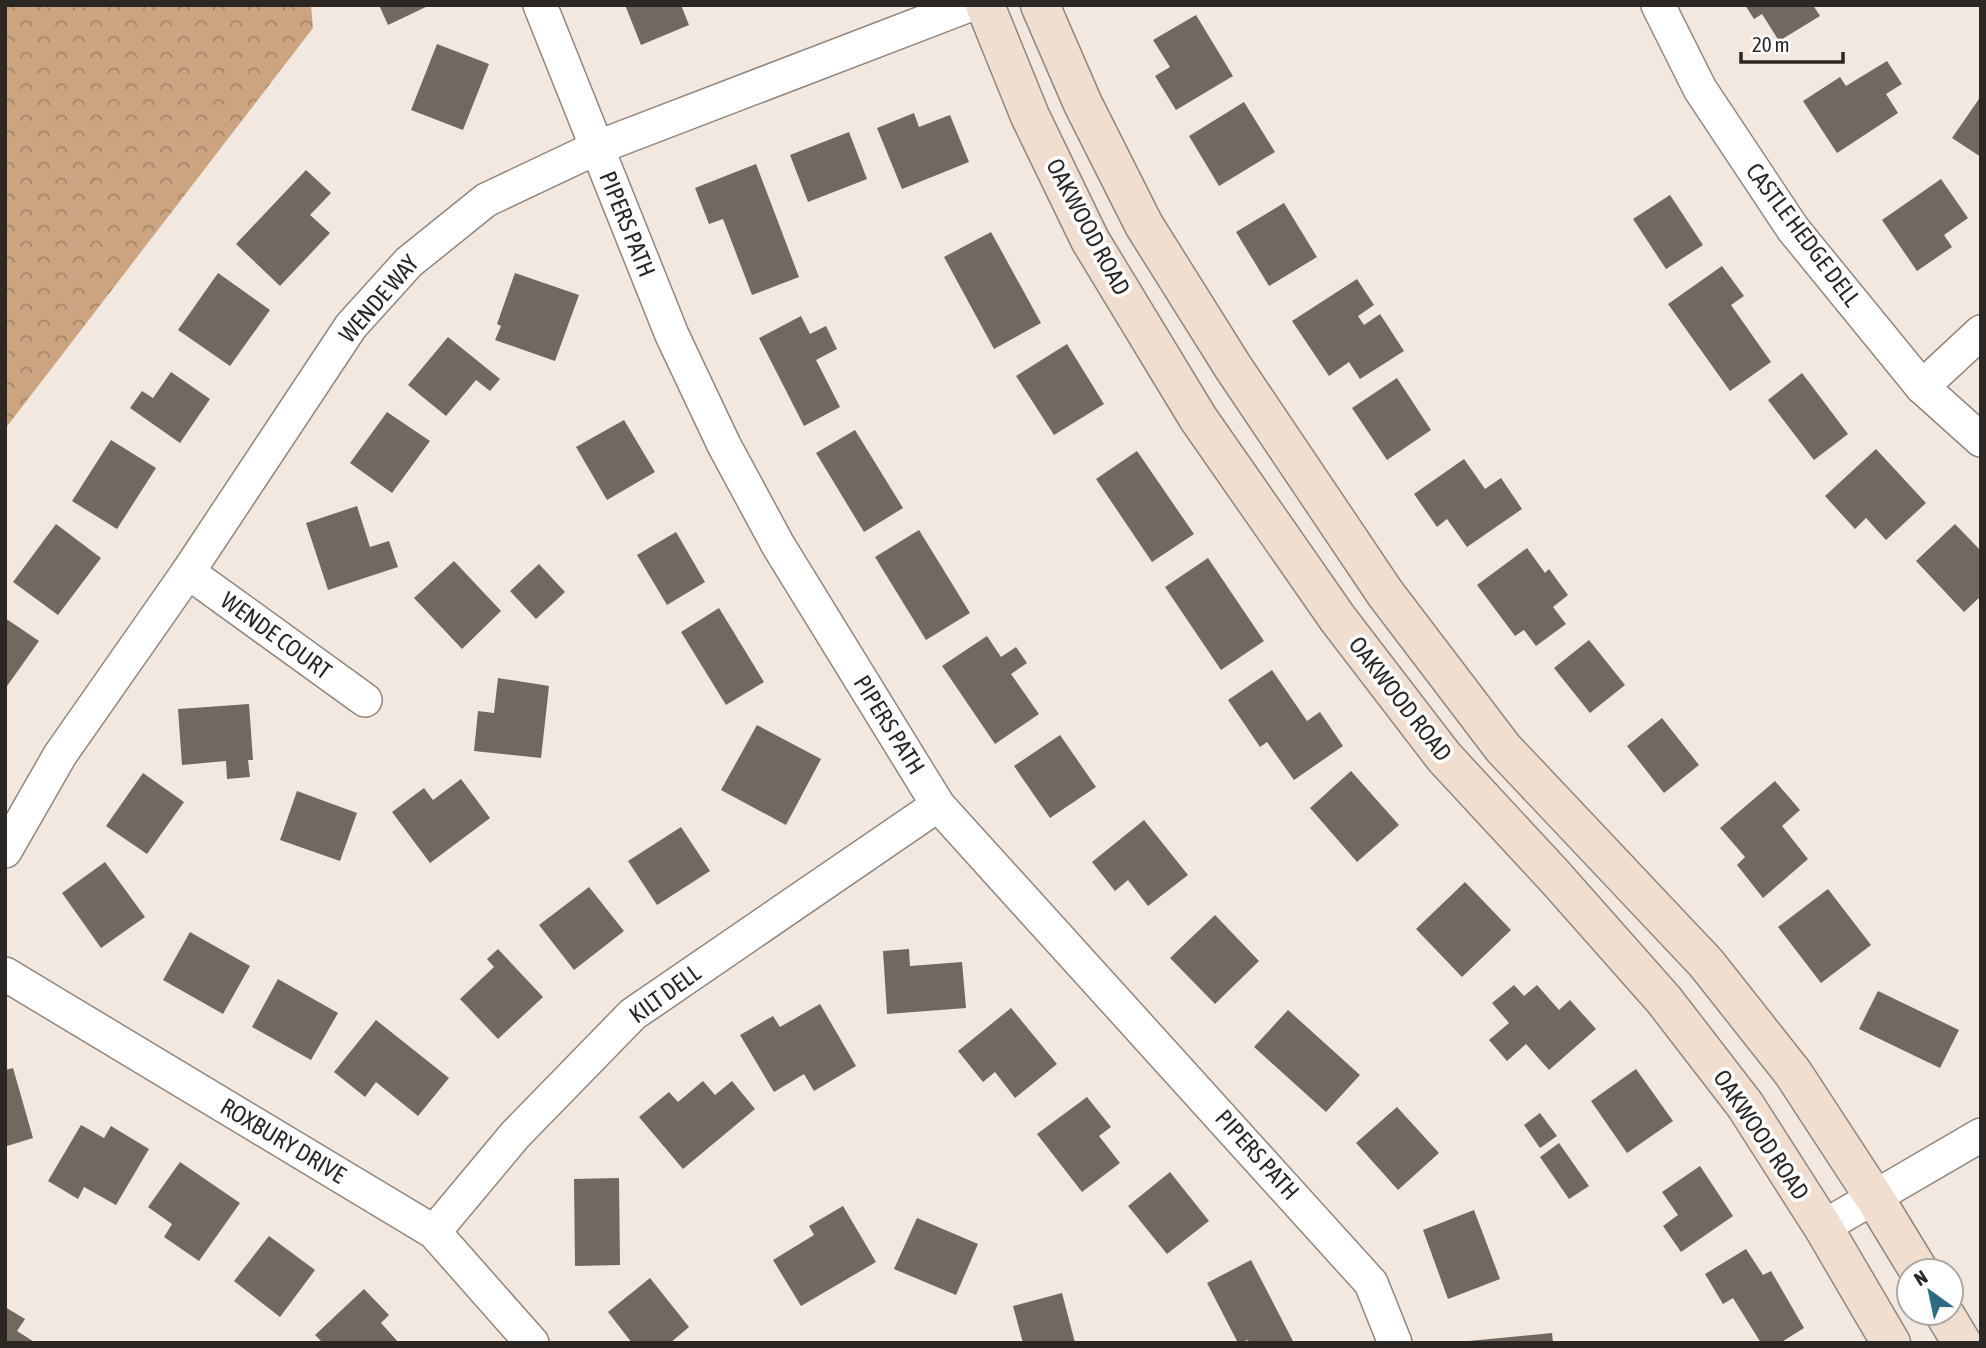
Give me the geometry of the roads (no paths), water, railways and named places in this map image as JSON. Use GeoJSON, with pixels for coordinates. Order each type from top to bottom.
{"type":"FeatureCollection","features":[{"type":"Feature","properties":{"kind":"street","name":"PIPERS PATH"},"geometry":{"type":"LineString","coordinates":[[540,5],[672,335],[724,445],[778,545],[939,805],[1371,1283],[1395,1343]]}},
{"type":"Feature","properties":{"kind":"street","name":"WENDE WAY"},"geometry":{"type":"LineString","coordinates":[[5,851],[60,755],[188,572],[351,326],[409,261],[486,200],[596,148],[969,5]]}},
{"type":"Feature","properties":{"kind":"street","name":"OAKWOOD ROAD"},"geometry":{"type":"LineString","coordinates":[[985,5],[1030,116],[1090,240],[1198,418],[1338,620],[1444,757],[1664,1000],[1745,1105],[1823,1227],[1891,1343]]}},
{"type":"Feature","properties":{"kind":"street","name":"OAKWOOD ROAD"},"geometry":{"type":"LineString","coordinates":[[1040,5],[1083,104],[1144,225],[1233,367],[1385,593],[1503,748],[1706,963],[1793,1073],[1910,1257]]}},
{"type":"Feature","properties":{"kind":"street","name":"CASTLE HEDGE DELL"},"geometry":{"type":"LineString","coordinates":[[1658,5],[1700,89],[1793,229],[1922,387],[1981,440]]}},
{"type":"Feature","properties":{"kind":"street"},"geometry":{"type":"LineString","coordinates":[[1922,387],[1981,331]]}},
{"type":"Feature","properties":{"kind":"street","name":"WENDE COURT"},"geometry":{"type":"LineString","coordinates":[[188,572],[365,700]]}},
{"type":"Feature","properties":{"kind":"street","name":"KILT DELL"},"geometry":{"type":"LineString","coordinates":[[435,1233],[515,1135],[633,1014],[939,805]]}},
{"type":"Feature","properties":{"kind":"street","name":"ROXBURY DRIVE"},"geometry":{"type":"LineString","coordinates":[[5,974],[435,1233],[532,1343]]}},
{"type":"Feature","properties":{"kind":"street"},"geometry":{"type":"LineString","coordinates":[[1823,1227],[1981,1135]]}},
{"type":"Feature","properties":{"kind":"street"},"geometry":{"type":"LineString","coordinates":[[1952,1327],[1962,1343]]}}]}
